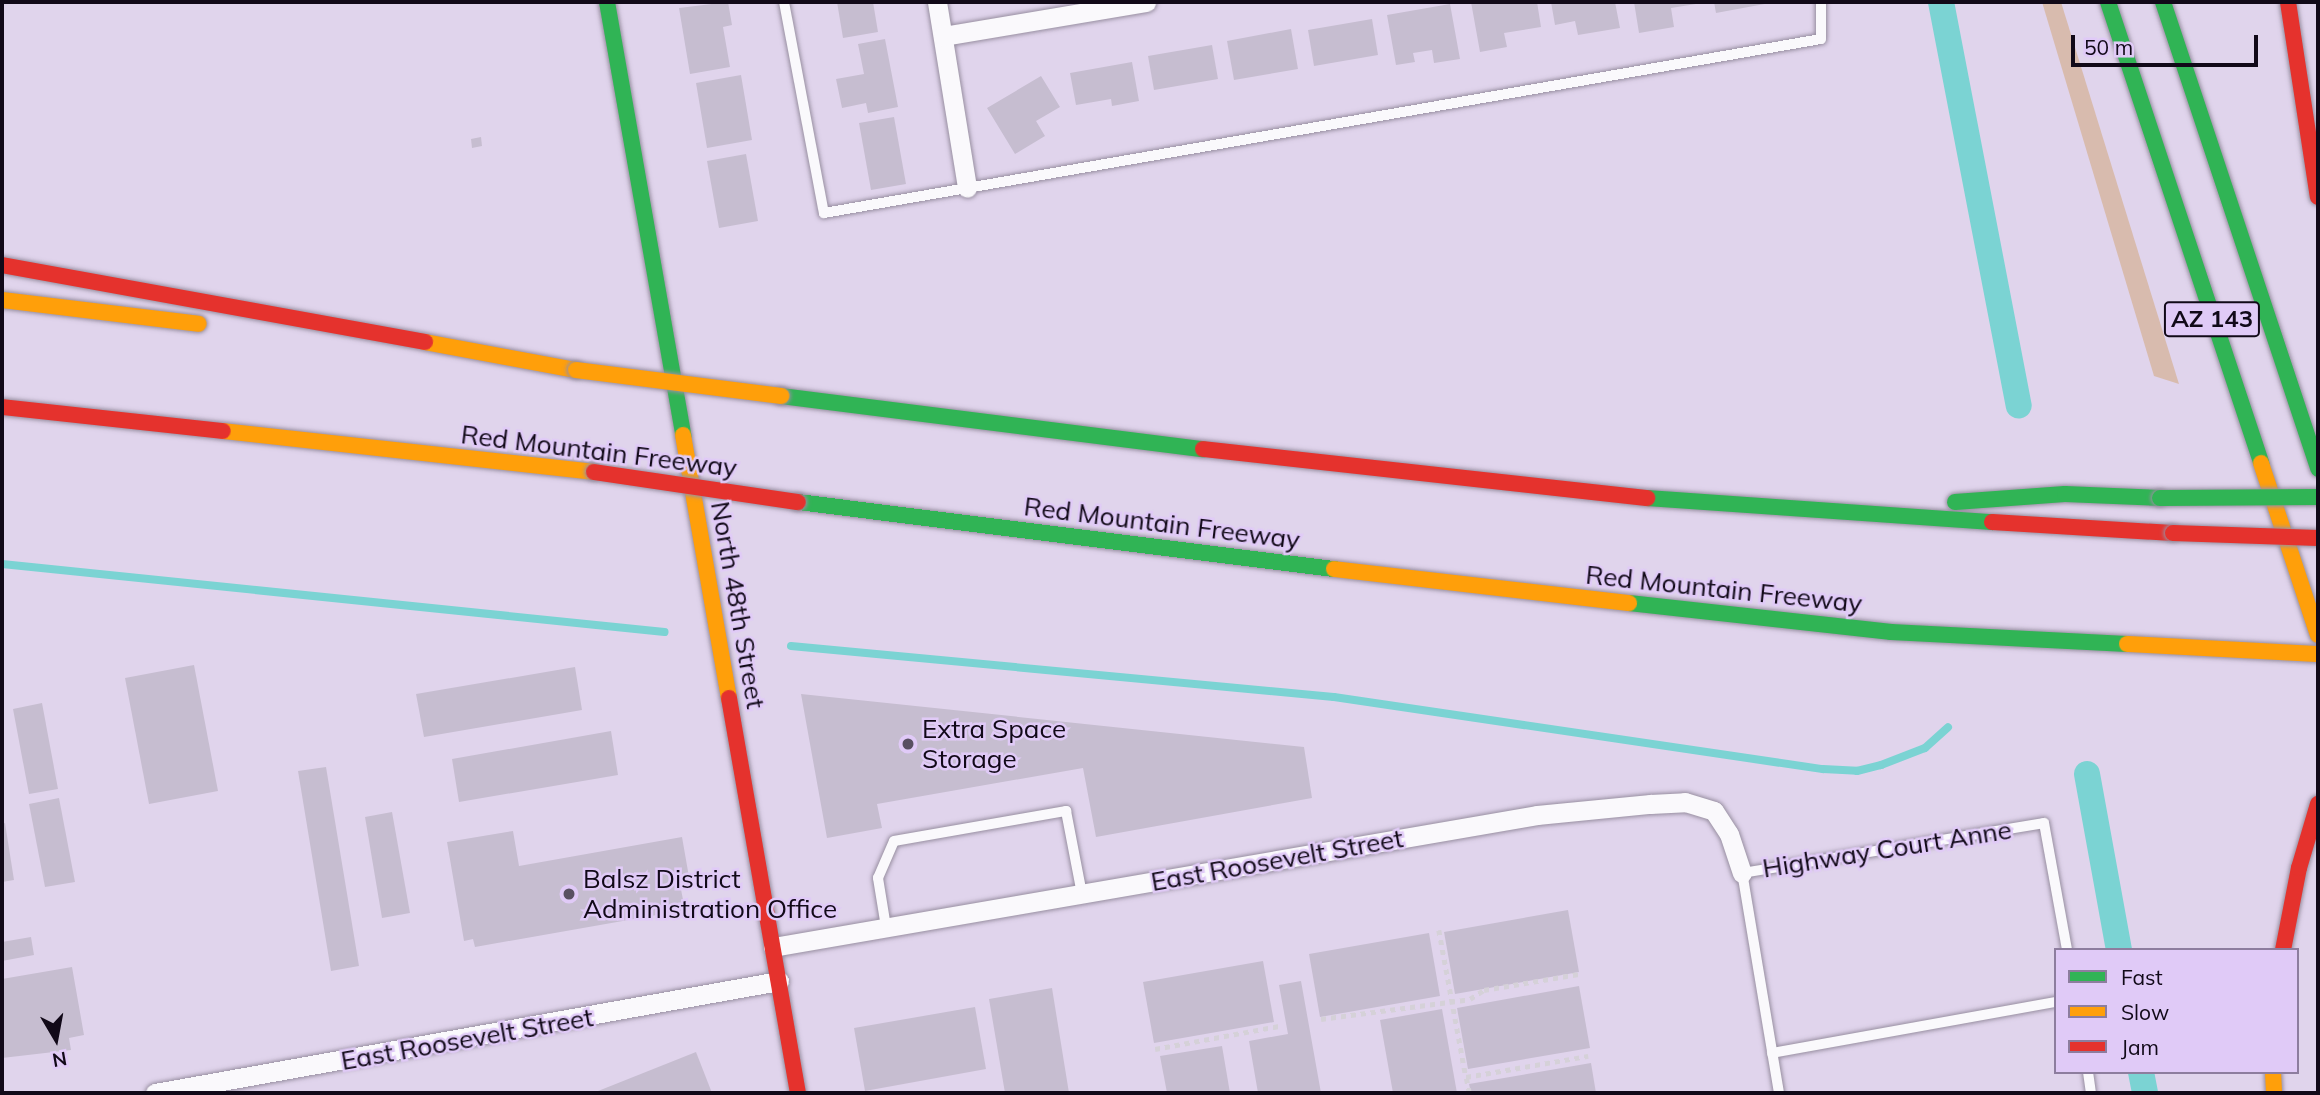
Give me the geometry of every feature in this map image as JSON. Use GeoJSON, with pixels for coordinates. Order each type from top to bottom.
{"type":"FeatureCollection","features":[{"type":"Feature","properties":{"kind":"main road","name":"North 48th Street"},"geometry":{"type":"LineString","coordinates":[[607,2],[798,1093]]}},
{"type":"Feature","properties":{"kind":"main road","name":"AZ 143"},"geometry":{"type":"LineString","coordinates":[[2108,2],[2318,635]]}},
{"type":"Feature","properties":{"kind":"main road","name":"AZ 143"},"geometry":{"type":"LineString","coordinates":[[2163,2],[2318,469]]}},
{"type":"Feature","properties":{"kind":"main road"},"geometry":{"type":"LineString","coordinates":[[2288,2],[2318,197]]}},
{"type":"Feature","properties":{"kind":"main road"},"geometry":{"type":"LineString","coordinates":[[2,265],[576,370]]}},
{"type":"Feature","properties":{"kind":"main road"},"geometry":{"type":"LineString","coordinates":[[2,300],[220,327]]}},
{"type":"Feature","properties":{"kind":"main road"},"geometry":{"type":"LineString","coordinates":[[289,335],[1361,470],[1817,512],[2173,533],[2318,538]]}},
{"type":"Feature","properties":{"kind":"main road","name":"Red Mountain Freeway"},"geometry":{"type":"LineString","coordinates":[[2,407],[594,472],[799,502],[1468,586],[1864,629],[2213,651],[2318,654]]}},
{"type":"Feature","properties":{"kind":"main road"},"geometry":{"type":"LineString","coordinates":[[1817,512],[2065,495],[2318,498]]}},
{"type":"Feature","properties":{"kind":"main road"},"geometry":{"type":"LineString","coordinates":[[2213,651],[2318,664]]}},
{"type":"Feature","properties":{"kind":"main road"},"geometry":{"type":"LineString","coordinates":[[2283,948],[2299,868],[2318,804]]}},
{"type":"Feature","properties":{"kind":"street"},"geometry":{"type":"LineString","coordinates":[[937,2],[967,188]]}},
{"type":"Feature","properties":{"kind":"street"},"geometry":{"type":"LineString","coordinates":[[943,36],[1146,2]]}},
{"type":"Feature","properties":{"kind":"street","name":"East Roosevelt Street"},"geometry":{"type":"LineString","coordinates":[[773,947],[1537,815],[1662,803],[1685,802],[1714,811],[1729,834],[1742,873]]}},
{"type":"Feature","properties":{"kind":"street","name":"East Roosevelt Street"},"geometry":{"type":"LineString","coordinates":[[155,1093],[779,981]]}},
{"type":"Feature","properties":{"kind":"lane"},"geometry":{"type":"LineString","coordinates":[[784,2],[824,213],[1821,39],[1821,2]]}},
{"type":"Feature","properties":{"kind":"lane"},"geometry":{"type":"LineString","coordinates":[[886,927],[878,878],[894,841],[1066,811],[1082,894]]}},
{"type":"Feature","properties":{"kind":"lane","name":"Highway Court Anne"},"geometry":{"type":"LineString","coordinates":[[1779,1093],[1742,873],[2045,823],[2067,948]]}},
{"type":"Feature","properties":{"kind":"lane"},"geometry":{"type":"LineString","coordinates":[[1772,1053],[2054,1002]]}},
{"type":"Feature","properties":{"kind":"lane"},"geometry":{"type":"LineString","coordinates":[[2088,1074],[2091,1093]]}},
{"type":"Feature","properties":{"kind":"path"},"geometry":{"type":"LineString","coordinates":[[1439,930],[1469,1093]]}},
{"type":"Feature","properties":{"kind":"path"},"geometry":{"type":"LineString","coordinates":[[1321,1019],[1470,999],[1484,990],[1579,974]]}},
{"type":"Feature","properties":{"kind":"path"},"geometry":{"type":"LineString","coordinates":[[1155,1049],[1279,1026]]}},
{"type":"Feature","properties":{"kind":"path"},"geometry":{"type":"LineString","coordinates":[[1466,1077],[1588,1056]]}},
{"type":"Feature","properties":{"kind":"shaded area"},"geometry":{"type":"Polygon","coordinates":[[[2042,2],[2061,2],[2179,384],[2154,376],[2042,2]]]}},
{"type":"Feature","properties":{"kind":"building"},"geometry":{"type":"Polygon","coordinates":[[[728,2],[732,25],[723,27],[730,67],[690,74],[679,8],[728,2]]]}},
{"type":"Feature","properties":{"kind":"building"},"geometry":{"type":"Polygon","coordinates":[[[837,2],[873,2],[878,32],[843,38],[837,2]]]}},
{"type":"Feature","properties":{"kind":"building"},"geometry":{"type":"Polygon","coordinates":[[[1471,2],[1537,2],[1541,27],[1504,33],[1507,47],[1480,52],[1471,2]]]}},
{"type":"Feature","properties":{"kind":"building"},"geometry":{"type":"Polygon","coordinates":[[[1551,2],[1615,2],[1620,28],[1578,35],[1575,21],[1555,25],[1551,2]]]}},
{"type":"Feature","properties":{"kind":"building"},"geometry":{"type":"Polygon","coordinates":[[[1634,2],[1702,3],[1671,8],[1674,27],[1639,33],[1634,2]]]}},
{"type":"Feature","properties":{"kind":"building"},"geometry":{"type":"Polygon","coordinates":[[[1714,2],[1770,2],[1770,3],[1716,13],[1714,2]]]}},
{"type":"Feature","properties":{"kind":"building"},"geometry":{"type":"Polygon","coordinates":[[[1450,4],[1460,59],[1434,63],[1432,50],[1413,53],[1415,62],[1396,65],[1387,15],[1450,4]]]}},
{"type":"Feature","properties":{"kind":"building"},"geometry":{"type":"Polygon","coordinates":[[[1372,19],[1378,55],[1314,66],[1308,30],[1372,19]]]}},
{"type":"Feature","properties":{"kind":"building"},"geometry":{"type":"Polygon","coordinates":[[[1291,29],[1298,69],[1234,80],[1227,41],[1291,29]]]}},
{"type":"Feature","properties":{"kind":"building"},"geometry":{"type":"Polygon","coordinates":[[[885,39],[898,107],[868,113],[866,103],[842,108],[836,79],[864,74],[858,44],[885,39]]]}},
{"type":"Feature","properties":{"kind":"building"},"geometry":{"type":"Polygon","coordinates":[[[1212,45],[1218,79],[1154,90],[1148,56],[1212,45]]]}},
{"type":"Feature","properties":{"kind":"building"},"geometry":{"type":"Polygon","coordinates":[[[1132,62],[1139,101],[1112,106],[1111,99],[1076,105],[1070,73],[1132,62]]]}},
{"type":"Feature","properties":{"kind":"building"},"geometry":{"type":"Polygon","coordinates":[[[741,75],[752,140],[707,148],[696,83],[741,75]]]}},
{"type":"Feature","properties":{"kind":"building"},"geometry":{"type":"Polygon","coordinates":[[[1041,76],[1060,107],[1036,121],[1045,136],[1015,154],[987,108],[1041,76]]]}},
{"type":"Feature","properties":{"kind":"building"},"geometry":{"type":"Polygon","coordinates":[[[894,117],[906,184],[871,190],[859,123],[894,117]]]}},
{"type":"Feature","properties":{"kind":"building"},"geometry":{"type":"Polygon","coordinates":[[[481,137],[482,146],[472,148],[471,139],[481,137]]]}},
{"type":"Feature","properties":{"kind":"building"},"geometry":{"type":"Polygon","coordinates":[[[746,154],[758,221],[719,228],[707,161],[746,154]]]}},
{"type":"Feature","properties":{"kind":"building"},"geometry":{"type":"Polygon","coordinates":[[[194,665],[218,791],[149,804],[125,678],[194,665]]]}},
{"type":"Feature","properties":{"kind":"building"},"geometry":{"type":"Polygon","coordinates":[[[575,667],[582,710],[424,737],[416,694],[575,667]]]}},
{"type":"Feature","properties":{"kind":"building"},"geometry":{"type":"Polygon","coordinates":[[[801,694],[1304,747],[1312,798],[1096,837],[1083,768],[877,804],[882,828],[827,838],[801,694]]]}},
{"type":"Feature","properties":{"kind":"building"},"geometry":{"type":"Polygon","coordinates":[[[42,703],[58,789],[29,794],[13,709],[42,703]]]}},
{"type":"Feature","properties":{"kind":"building"},"geometry":{"type":"Polygon","coordinates":[[[611,731],[618,775],[459,802],[452,759],[611,731]]]}},
{"type":"Feature","properties":{"kind":"building"},"geometry":{"type":"Polygon","coordinates":[[[326,767],[359,966],[331,971],[298,771],[326,767]]]}},
{"type":"Feature","properties":{"kind":"building"},"geometry":{"type":"Polygon","coordinates":[[[59,798],[75,882],[45,887],[29,804],[59,798]]]}},
{"type":"Feature","properties":{"kind":"building"},"geometry":{"type":"Polygon","coordinates":[[[392,812],[410,913],[382,918],[365,817],[392,812]]]}},
{"type":"Feature","properties":{"kind":"building"},"geometry":{"type":"Polygon","coordinates":[[[5,823],[14,880],[2,882],[2,824],[5,823]]]}},
{"type":"Feature","properties":{"kind":"building","name":"Balsz District Administration Office"},"geometry":{"type":"Polygon","coordinates":[[[513,831],[519,866],[682,837],[689,877],[679,879],[685,910],[475,947],[473,939],[464,941],[447,842],[513,831]]]}},
{"type":"Feature","properties":{"kind":"building"},"geometry":{"type":"Polygon","coordinates":[[[1568,910],[1579,972],[1455,994],[1444,932],[1568,910]]]}},
{"type":"Feature","properties":{"kind":"building"},"geometry":{"type":"Polygon","coordinates":[[[1429,933],[1440,996],[1320,1017],[1309,954],[1429,933]]]}},
{"type":"Feature","properties":{"kind":"building"},"geometry":{"type":"Polygon","coordinates":[[[31,937],[34,955],[2,961],[2,942],[31,937]]]}},
{"type":"Feature","properties":{"kind":"building"},"geometry":{"type":"Polygon","coordinates":[[[1263,961],[1274,1022],[1154,1043],[1143,982],[1263,961]]]}},
{"type":"Feature","properties":{"kind":"building"},"geometry":{"type":"Polygon","coordinates":[[[72,967],[84,1035],[69,1038],[71,1050],[2,1058],[2,979],[72,967]]]}},
{"type":"Feature","properties":{"kind":"building"},"geometry":{"type":"Polygon","coordinates":[[[1301,981],[1321,1093],[1258,1093],[1249,1041],[1288,1034],[1279,985],[1301,981]]]}},
{"type":"Feature","properties":{"kind":"building"},"geometry":{"type":"Polygon","coordinates":[[[1579,986],[1590,1048],[1468,1069],[1457,1008],[1579,986]]]}},
{"type":"Feature","properties":{"kind":"building"},"geometry":{"type":"Polygon","coordinates":[[[1052,988],[1069,1093],[1005,1093],[989,999],[1052,988]]]}},
{"type":"Feature","properties":{"kind":"building"},"geometry":{"type":"Polygon","coordinates":[[[975,1007],[986,1069],[865,1091],[854,1028],[975,1007]]]}},
{"type":"Feature","properties":{"kind":"building"},"geometry":{"type":"Polygon","coordinates":[[[1442,1009],[1457,1093],[1393,1093],[1380,1020],[1442,1009]]]}},
{"type":"Feature","properties":{"kind":"building"},"geometry":{"type":"Polygon","coordinates":[[[1222,1046],[1230,1093],[1167,1093],[1160,1056],[1222,1046]]]}},
{"type":"Feature","properties":{"kind":"building"},"geometry":{"type":"Polygon","coordinates":[[[696,1052],[712,1093],[593,1093],[696,1052]]]}},
{"type":"Feature","properties":{"kind":"building"},"geometry":{"type":"Polygon","coordinates":[[[1591,1063],[1596,1093],[1471,1093],[1469,1084],[1591,1063]]]}},
{"type":"Feature","properties":{"kind":"waterway"},"geometry":{"type":"LineString","coordinates":[[1941,2],[2019,406]]}},
{"type":"Feature","properties":{"kind":"waterway"},"geometry":{"type":"LineString","coordinates":[[2,564],[665,632]]}},
{"type":"Feature","properties":{"kind":"waterway"},"geometry":{"type":"LineString","coordinates":[[791,646],[1334,697],[1823,769],[1857,771],[1881,765],[1925,748],[1948,727]]}},
{"type":"Feature","properties":{"kind":"waterway"},"geometry":{"type":"LineString","coordinates":[[2087,774],[2119,948]]}},
{"type":"Feature","properties":{"kind":"waterway"},"geometry":{"type":"LineString","coordinates":[[2141,1074],[2145,1093]]}},
{"type":"Feature","properties":{"kind":"traffic: fast"},"geometry":{"type":"LineString","coordinates":[[607,2],[683,435]]}},
{"type":"Feature","properties":{"kind":"traffic: fast"},"geometry":{"type":"LineString","coordinates":[[2108,2],[2261,463]]}},
{"type":"Feature","properties":{"kind":"traffic: fast"},"geometry":{"type":"LineString","coordinates":[[2163,2],[2318,469]]}},
{"type":"Feature","properties":{"kind":"traffic: fast"},"geometry":{"type":"LineString","coordinates":[[781,396],[1203,449]]}},
{"type":"Feature","properties":{"kind":"traffic: fast"},"geometry":{"type":"LineString","coordinates":[[1955,502],[2065,494],[2160,498]]}},
{"type":"Feature","properties":{"kind":"traffic: fast"},"geometry":{"type":"LineString","coordinates":[[2160,498],[2318,497]]}},
{"type":"Feature","properties":{"kind":"traffic: fast"},"geometry":{"type":"LineString","coordinates":[[1647,498],[1992,522]]}},
{"type":"Feature","properties":{"kind":"traffic: fast"},"geometry":{"type":"LineString","coordinates":[[798,502],[1334,569]]}},
{"type":"Feature","properties":{"kind":"traffic: fast"},"geometry":{"type":"LineString","coordinates":[[1629,603],[1891,632],[2127,644]]}},
{"type":"Feature","properties":{"kind":"traffic: slow"},"geometry":{"type":"LineString","coordinates":[[2,300],[199,324]]}},
{"type":"Feature","properties":{"kind":"traffic: slow"},"geometry":{"type":"LineString","coordinates":[[425,342],[576,370]]}},
{"type":"Feature","properties":{"kind":"traffic: slow"},"geometry":{"type":"LineString","coordinates":[[576,370],[781,396]]}},
{"type":"Feature","properties":{"kind":"traffic: slow"},"geometry":{"type":"LineString","coordinates":[[223,431],[594,472]]}},
{"type":"Feature","properties":{"kind":"traffic: slow"},"geometry":{"type":"LineString","coordinates":[[683,435],[729,698]]}},
{"type":"Feature","properties":{"kind":"traffic: slow"},"geometry":{"type":"LineString","coordinates":[[2261,463],[2318,635]]}},
{"type":"Feature","properties":{"kind":"traffic: slow"},"geometry":{"type":"LineString","coordinates":[[1334,569],[1629,603]]}},
{"type":"Feature","properties":{"kind":"traffic: slow"},"geometry":{"type":"LineString","coordinates":[[2127,644],[2318,654]]}},
{"type":"Feature","properties":{"kind":"traffic: slow"},"geometry":{"type":"LineString","coordinates":[[2273,1074],[2274,1093]]}},
{"type":"Feature","properties":{"kind":"traffic: jam"},"geometry":{"type":"LineString","coordinates":[[2288,2],[2318,197]]}},
{"type":"Feature","properties":{"kind":"traffic: jam"},"geometry":{"type":"LineString","coordinates":[[2,265],[425,342]]}},
{"type":"Feature","properties":{"kind":"traffic: jam"},"geometry":{"type":"LineString","coordinates":[[2,407],[223,431]]}},
{"type":"Feature","properties":{"kind":"traffic: jam"},"geometry":{"type":"LineString","coordinates":[[1203,449],[1647,498]]}},
{"type":"Feature","properties":{"kind":"traffic: jam"},"geometry":{"type":"LineString","coordinates":[[594,472],[798,502]]}},
{"type":"Feature","properties":{"kind":"traffic: jam"},"geometry":{"type":"LineString","coordinates":[[1992,522],[2173,533]]}},
{"type":"Feature","properties":{"kind":"traffic: jam"},"geometry":{"type":"LineString","coordinates":[[2173,533],[2318,538]]}},
{"type":"Feature","properties":{"kind":"traffic: jam"},"geometry":{"type":"LineString","coordinates":[[729,698],[798,1093]]}},
{"type":"Feature","properties":{"kind":"traffic: jam"},"geometry":{"type":"LineString","coordinates":[[2283,948],[2299,868],[2318,804]]}},
{"type":"Feature","properties":{"kind":"place","name":"Extra Space Storage"},"geometry":{"type":"Point","coordinates":[908,744]}},
{"type":"Feature","properties":{"kind":"place","name":"Balsz District Administration Office"},"geometry":{"type":"Point","coordinates":[569,894]}}]}
